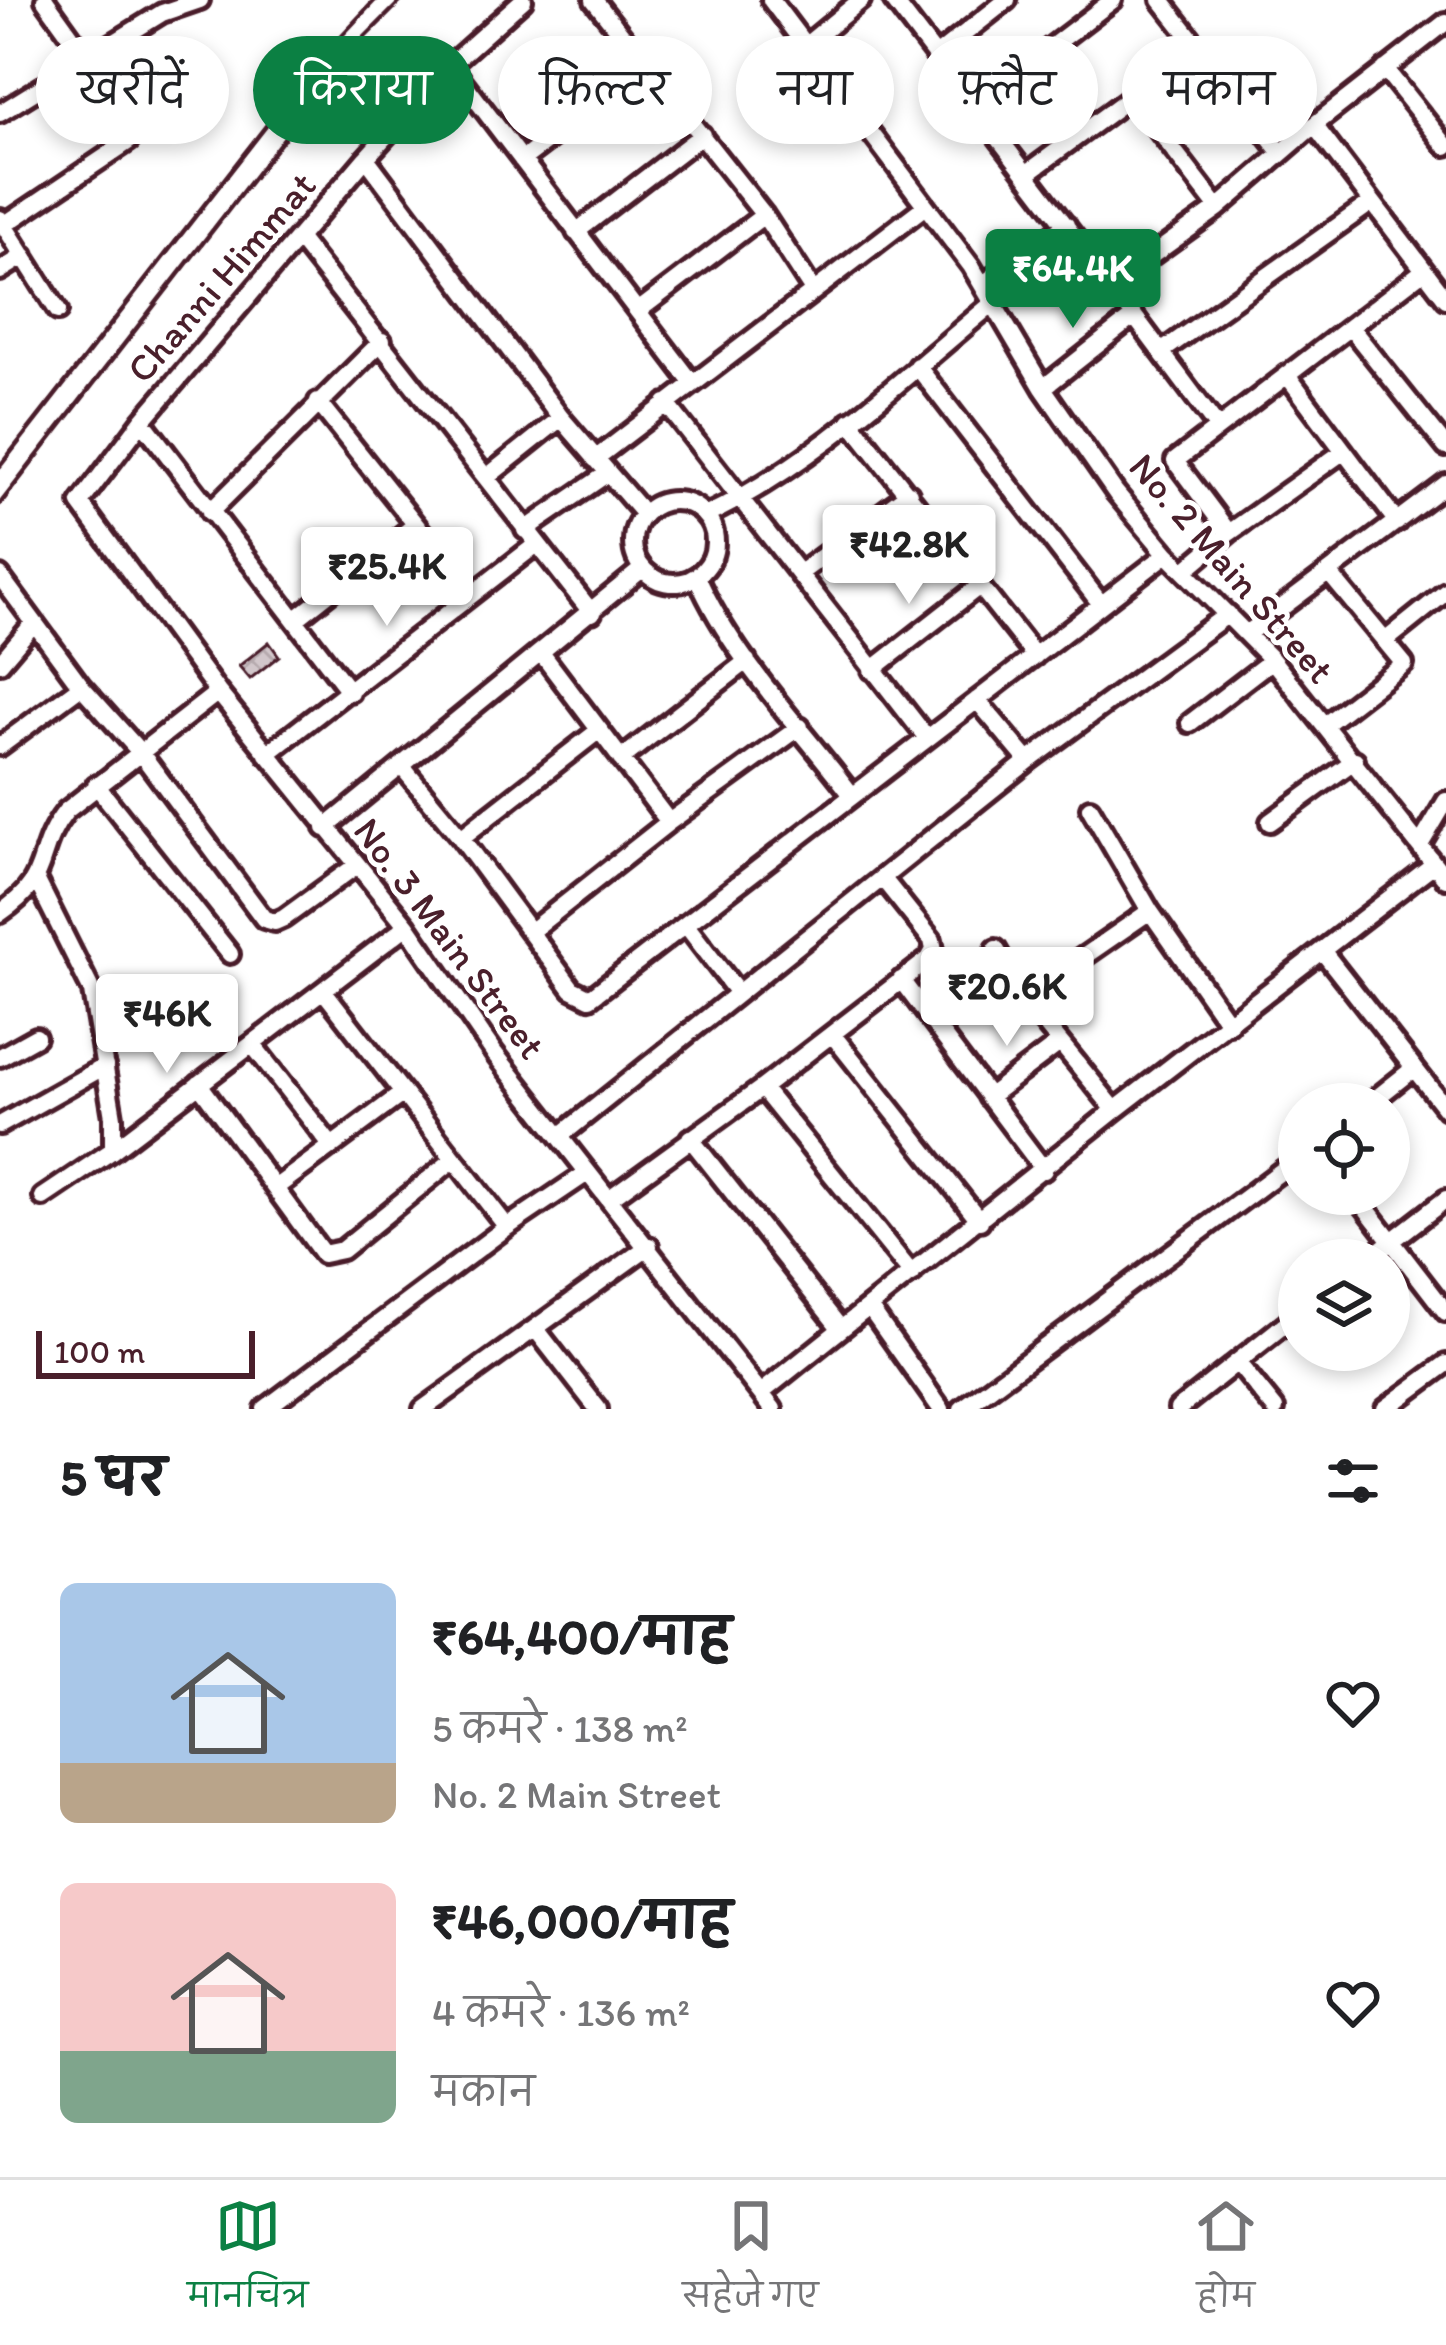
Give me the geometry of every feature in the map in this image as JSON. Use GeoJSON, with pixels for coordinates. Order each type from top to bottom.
{"type":"FeatureCollection","features":[{"type":"Feature","properties":{"kind":"street"},"geometry":{"type":"LineString","coordinates":[[45,0],[70,36]]}},
{"type":"Feature","properties":{"kind":"street"},"geometry":{"type":"LineString","coordinates":[[126,36],[163,13],[200,0]]}},
{"type":"Feature","properties":{"kind":"street","name":"Channi Himmat"},"geometry":{"type":"LineString","coordinates":[[474,44],[523,0]]}},
{"type":"Feature","properties":{"kind":"street"},"geometry":{"type":"LineString","coordinates":[[594,0],[622,36]]}},
{"type":"Feature","properties":{"kind":"street","name":"No. 2 Main Street"},"geometry":{"type":"LineString","coordinates":[[770,0],[796,36]]}},
{"type":"Feature","properties":{"kind":"street"},"geometry":{"type":"LineString","coordinates":[[817,36],[861,0]]}},
{"type":"Feature","properties":{"kind":"street"},"geometry":{"type":"LineString","coordinates":[[893,0],[921,36]]}},
{"type":"Feature","properties":{"kind":"street"},"geometry":{"type":"LineString","coordinates":[[961,36],[1007,0]]}},
{"type":"Feature","properties":{"kind":"street"},"geometry":{"type":"LineString","coordinates":[[1066,36],[1113,0]]}},
{"type":"Feature","properties":{"kind":"street"},"geometry":{"type":"LineString","coordinates":[[1161,0],[1191,36]]}},
{"type":"Feature","properties":{"kind":"street"},"geometry":{"type":"LineString","coordinates":[[1317,122],[1446,22]]}},
{"type":"Feature","properties":{"kind":"street"},"geometry":{"type":"LineString","coordinates":[[1384,69],[1445,144]]}},
{"type":"Feature","properties":{"kind":"street"},"geometry":{"type":"LineString","coordinates":[[0,113],[36,91]]}},
{"type":"Feature","properties":{"kind":"street"},"geometry":{"type":"LineString","coordinates":[[474,97],[693,383]]}},
{"type":"Feature","properties":{"kind":"street"},"geometry":{"type":"LineString","coordinates":[[1026,174],[1122,103]]}},
{"type":"Feature","properties":{"kind":"street"},"geometry":{"type":"LineString","coordinates":[[1317,128],[1446,299]]}},
{"type":"Feature","properties":{"kind":"street"},"geometry":{"type":"LineString","coordinates":[[58,310],[2,221],[124,144]]}},
{"type":"Feature","properties":{"kind":"street","name":"Channi Himmat"},"geometry":{"type":"LineString","coordinates":[[80,503],[142,422],[379,144]]}},
{"type":"Feature","properties":{"kind":"street"},"geometry":{"type":"LineString","coordinates":[[522,160],[543,144]]}},
{"type":"Feature","properties":{"kind":"street"},"geometry":{"type":"LineString","coordinates":[[576,232],[690,144]]}},
{"type":"Feature","properties":{"kind":"street"},"geometry":{"type":"LineString","coordinates":[[709,144],[764,215],[812,290]]}},
{"type":"Feature","properties":{"kind":"street","name":"No. 2 Main Street"},"geometry":{"type":"LineString","coordinates":[[877,144],[983,284],[1043,388],[1117,493],[1167,554],[1272,660],[1440,871]]}},
{"type":"Feature","properties":{"kind":"street"},"geometry":{"type":"LineString","coordinates":[[1003,144],[1218,428]]}},
{"type":"Feature","properties":{"kind":"street"},"geometry":{"type":"LineString","coordinates":[[1169,144],[1218,208]]}},
{"type":"Feature","properties":{"kind":"street"},"geometry":{"type":"LineString","coordinates":[[1274,144],[1281,153]]}},
{"type":"Feature","properties":{"kind":"street"},"geometry":{"type":"LineString","coordinates":[[1111,285],[1218,208],[1291,144]]}},
{"type":"Feature","properties":{"kind":"street"},"geometry":{"type":"LineString","coordinates":[[366,158],[562,418],[643,512]]}},
{"type":"Feature","properties":{"kind":"street"},"geometry":{"type":"LineString","coordinates":[[1161,352],[1372,202]]}},
{"type":"Feature","properties":{"kind":"street"},"geometry":{"type":"LineString","coordinates":[[266,754],[471,594],[666,403],[924,207]]}},
{"type":"Feature","properties":{"kind":"street"},"geometry":{"type":"LineString","coordinates":[[638,311],[764,215]]}},
{"type":"Feature","properties":{"kind":"street"},"geometry":{"type":"LineString","coordinates":[[983,284],[1066,225]]}},
{"type":"Feature","properties":{"kind":"street"},"geometry":{"type":"LineString","coordinates":[[299,238],[592,614]]}},
{"type":"Feature","properties":{"kind":"street"},"geometry":{"type":"LineString","coordinates":[[0,271],[23,256]]}},
{"type":"Feature","properties":{"kind":"street"},"geometry":{"type":"LineString","coordinates":[[1229,533],[1175,461],[1423,271]]}},
{"type":"Feature","properties":{"kind":"street"},"geometry":{"type":"LineString","coordinates":[[706,515],[741,499],[850,421],[993,303]]}},
{"type":"Feature","properties":{"kind":"street"},"geometry":{"type":"LineString","coordinates":[[1043,388],[1134,316]]}},
{"type":"Feature","properties":{"kind":"street"},"geometry":{"type":"LineString","coordinates":[[1350,327],[1446,447]]}},
{"type":"Feature","properties":{"kind":"street"},"geometry":{"type":"LineString","coordinates":[[210,512],[382,341]]}},
{"type":"Feature","properties":{"kind":"street"},"geometry":{"type":"LineString","coordinates":[[917,366],[1101,604]]}},
{"type":"Feature","properties":{"kind":"street"},"geometry":{"type":"LineString","coordinates":[[1287,375],[1397,522]]}},
{"type":"Feature","properties":{"kind":"street"},"geometry":{"type":"LineString","coordinates":[[317,403],[471,594]]}},
{"type":"Feature","properties":{"kind":"street"},"geometry":{"type":"LineString","coordinates":[[666,403],[927,739]]}},
{"type":"Feature","properties":{"kind":"street"},"geometry":{"type":"LineString","coordinates":[[487,477],[562,418]]}},
{"type":"Feature","properties":{"kind":"street"},"geometry":{"type":"LineString","coordinates":[[850,421],[1035,656]]}},
{"type":"Feature","properties":{"kind":"street"},"geometry":{"type":"LineString","coordinates":[[142,422],[350,692]]}},
{"type":"Feature","properties":{"kind":"street"},"geometry":{"type":"LineString","coordinates":[[1184,571],[1344,451]]}},
{"type":"Feature","properties":{"kind":"street"},"geometry":{"type":"LineString","coordinates":[[1248,633],[1446,484]]}},
{"type":"Feature","properties":{"kind":"street"},"geometry":{"type":"LineString","coordinates":[[800,573],[908,493]]}},
{"type":"Feature","properties":{"kind":"street"},"geometry":{"type":"LineString","coordinates":[[664,500],[687,501],[706,515],[716,536],[712,559],[698,577],[674,584],[642,569],[635,558],[632,534],[643,512],[664,500]]}},
{"type":"Feature","properties":{"kind":"street","name":"No. 3 Main Street"},"geometry":{"type":"LineString","coordinates":[[80,503],[218,692],[407,926],[495,1054],[773,1409]]}},
{"type":"Feature","properties":{"kind":"street"},"geometry":{"type":"LineString","coordinates":[[296,619],[416,525]]}},
{"type":"Feature","properties":{"kind":"street"},"geometry":{"type":"LineString","coordinates":[[403,768],[572,989],[590,998],[1167,554]]}},
{"type":"Feature","properties":{"kind":"street"},"geometry":{"type":"LineString","coordinates":[[326,828],[642,569]]}},
{"type":"Feature","properties":{"kind":"street"},"geometry":{"type":"LineString","coordinates":[[1325,724],[1404,664],[1329,573]]}},
{"type":"Feature","properties":{"kind":"street"},"geometry":{"type":"LineString","coordinates":[[0,576],[264,919],[284,918],[357,865]]}},
{"type":"Feature","properties":{"kind":"street"},"geometry":{"type":"LineString","coordinates":[[698,577],[747,661],[851,794]]}},
{"type":"Feature","properties":{"kind":"street"},"geometry":{"type":"LineString","coordinates":[[872,670],[979,586]]}},
{"type":"Feature","properties":{"kind":"street"},"geometry":{"type":"LineString","coordinates":[[1385,641],[1446,592]]}},
{"type":"Feature","properties":{"kind":"street"},"geometry":{"type":"LineString","coordinates":[[560,1136],[1028,761],[1228,614]]}},
{"type":"Feature","properties":{"kind":"street"},"geometry":{"type":"LineString","coordinates":[[0,663],[34,623]]}},
{"type":"Feature","properties":{"kind":"street"},"geometry":{"type":"LineString","coordinates":[[542,654],[669,822]]}},
{"type":"Feature","properties":{"kind":"street"},"geometry":{"type":"LineString","coordinates":[[1190,723],[1272,660]]}},
{"type":"Feature","properties":{"kind":"street"},"geometry":{"type":"LineString","coordinates":[[621,759],[747,661]]}},
{"type":"Feature","properties":{"kind":"street"},"geometry":{"type":"LineString","coordinates":[[0,746],[81,686]]}},
{"type":"Feature","properties":{"kind":"street"},"geometry":{"type":"LineString","coordinates":[[0,913],[37,880],[57,821],[96,785],[218,692]]}},
{"type":"Feature","properties":{"kind":"street"},"geometry":{"type":"LineString","coordinates":[[977,700],[1028,761]]}},
{"type":"Feature","properties":{"kind":"street"},"geometry":{"type":"LineString","coordinates":[[531,931],[800,727]]}},
{"type":"Feature","properties":{"kind":"street"},"geometry":{"type":"LineString","coordinates":[[460,838],[598,731]]}},
{"type":"Feature","properties":{"kind":"street"},"geometry":{"type":"LineString","coordinates":[[1270,822],[1355,760]]}},
{"type":"Feature","properties":{"kind":"street"},"geometry":{"type":"LineString","coordinates":[[96,785],[230,954]]}},
{"type":"Feature","properties":{"kind":"street"},"geometry":{"type":"LineString","coordinates":[[1420,845],[1446,801]]}},
{"type":"Feature","properties":{"kind":"street"},"geometry":{"type":"LineString","coordinates":[[1090,808],[1150,911],[1229,1024]]}},
{"type":"Feature","properties":{"kind":"street"},"geometry":{"type":"LineString","coordinates":[[761,1394],[1115,1110],[1440,871]]}},
{"type":"Feature","properties":{"kind":"street"},"geometry":{"type":"LineString","coordinates":[[37,880],[92,991],[113,1118],[113,1150]]}},
{"type":"Feature","properties":{"kind":"street"},"geometry":{"type":"LineString","coordinates":[[610,1198],[928,959],[934,950],[932,940],[884,880]]}},
{"type":"Feature","properties":{"kind":"street"},"geometry":{"type":"LineString","coordinates":[[1024,998],[1150,911]]}},
{"type":"Feature","properties":{"kind":"street"},"geometry":{"type":"LineString","coordinates":[[686,925],[738,993]]}},
{"type":"Feature","properties":{"kind":"street"},"geometry":{"type":"LineString","coordinates":[[43,1197],[113,1150],[407,926]]}},
{"type":"Feature","properties":{"kind":"street"},"geometry":{"type":"LineString","coordinates":[[996,949],[1024,998],[1115,1110]]}},
{"type":"Feature","properties":{"kind":"street"},"geometry":{"type":"LineString","coordinates":[[1324,952],[1446,1109]]}},
{"type":"Feature","properties":{"kind":"street"},"geometry":{"type":"LineString","coordinates":[[901,980],[1044,1170]]}},
{"type":"Feature","properties":{"kind":"street"},"geometry":{"type":"LineString","coordinates":[[323,990],[507,1228]]}},
{"type":"Feature","properties":{"kind":"street"},"geometry":{"type":"LineString","coordinates":[[832,1034],[980,1221]]}},
{"type":"Feature","properties":{"kind":"street"},"geometry":{"type":"LineString","coordinates":[[0,1057],[36,1037]]}},
{"type":"Feature","properties":{"kind":"street"},"geometry":{"type":"LineString","coordinates":[[252,1044],[330,1144]]}},
{"type":"Feature","properties":{"kind":"street"},"geometry":{"type":"LineString","coordinates":[[988,1096],[1058,1044]]}},
{"type":"Feature","properties":{"kind":"street"},"geometry":{"type":"LineString","coordinates":[[0,1125],[105,1066]]}},
{"type":"Feature","properties":{"kind":"street"},"geometry":{"type":"LineString","coordinates":[[1396,1083],[1414,1069]]}},
{"type":"Feature","properties":{"kind":"street"},"geometry":{"type":"LineString","coordinates":[[199,1084],[318,1249],[330,1255],[454,1159]]}},
{"type":"Feature","properties":{"kind":"street"},"geometry":{"type":"LineString","coordinates":[[762,1088],[912,1274]]}},
{"type":"Feature","properties":{"kind":"street"},"geometry":{"type":"LineString","coordinates":[[275,1188],[403,1093]]}},
{"type":"Feature","properties":{"kind":"street"},"geometry":{"type":"LineString","coordinates":[[690,1138],[840,1328]]}},
{"type":"Feature","properties":{"kind":"street"},"geometry":{"type":"LineString","coordinates":[[265,1409],[586,1173]]}},
{"type":"Feature","properties":{"kind":"street"},"geometry":{"type":"LineString","coordinates":[[962,1409],[1278,1174]]}},
{"type":"Feature","properties":{"kind":"street"},"geometry":{"type":"LineString","coordinates":[[1394,1239],[1446,1199]]}},
{"type":"Feature","properties":{"kind":"street"},"geometry":{"type":"LineString","coordinates":[[1371,1215],[1389,1239]]}},
{"type":"Feature","properties":{"kind":"street"},"geometry":{"type":"LineString","coordinates":[[429,1407],[649,1246]]}},
{"type":"Feature","properties":{"kind":"street"},"geometry":{"type":"LineString","coordinates":[[1410,1266],[1446,1312]]}},
{"type":"Feature","properties":{"kind":"street"},"geometry":{"type":"LineString","coordinates":[[869,1306],[941,1409]]}},
{"type":"Feature","properties":{"kind":"street"},"geometry":{"type":"LineString","coordinates":[[535,1328],[598,1409]]}},
{"type":"Feature","properties":{"kind":"street"},"geometry":{"type":"LineString","coordinates":[[1178,1409],[1278,1330]]}},
{"type":"Feature","properties":{"kind":"street"},"geometry":{"type":"LineString","coordinates":[[1238,1362],[1275,1409]]}},
{"type":"Feature","properties":{"kind":"street"},"geometry":{"type":"LineString","coordinates":[[1385,1409],[1446,1364]]}},
{"type":"Feature","properties":{"kind":"building"},"geometry":{"type":"Polygon","coordinates":[[[269,642],[279,656],[250,679],[239,666],[269,642]]]}},
{"type":"Feature","properties":{"kind":"railway"},"geometry":{"type":"LineString","coordinates":[[0,466],[312,67],[375,0]]}},
{"type":"Feature","properties":{"kind":"railway"},"geometry":{"type":"LineString","coordinates":[[0,504],[355,47],[402,0]]}}]}
